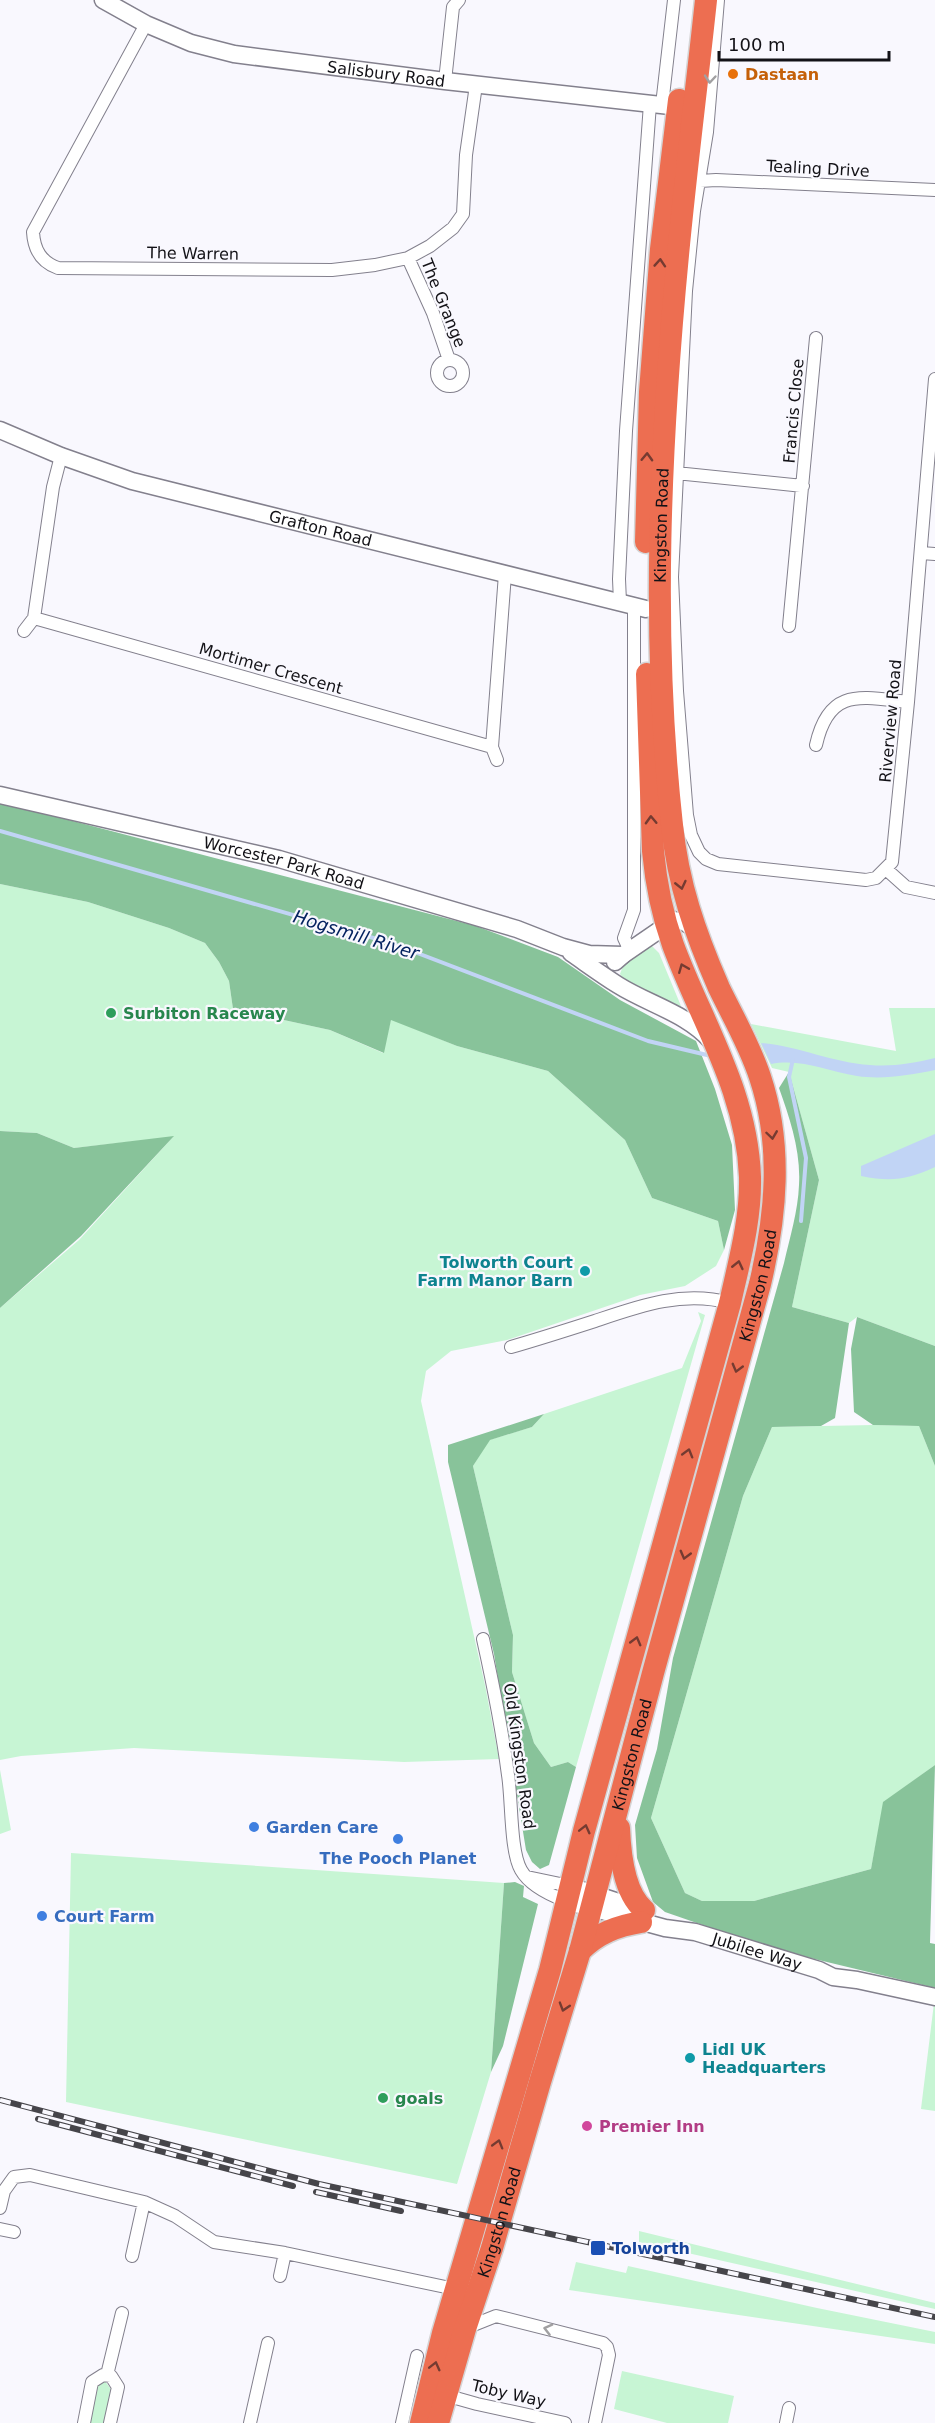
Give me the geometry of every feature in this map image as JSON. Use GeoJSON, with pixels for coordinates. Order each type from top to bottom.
{"type":"FeatureCollection","features":[{"type":"Feature","properties":{"kind":"highway","name":"Kingston Road"},"geometry":{"type":"LineString","coordinates":[[438,2423],[580,1951],[581,1898],[730,1303],[744,1239],[750,1186],[745,1136],[732,1082],[701,1012],[667,924],[656,879],[633,605],[646,499],[650,392],[661,249],[664,106],[706,2]]}},
{"type":"Feature","properties":{"kind":"highway","name":"Kingston Road"},"geometry":{"type":"LineString","coordinates":[[421,2423],[455,2289],[550,1970],[619,1808],[652,1673],[768,1248],[775,1205],[775,1157],[770,1115],[760,1078],[698,936],[681,885],[670,805],[661,669],[661,547],[672,327],[706,2]]}},
{"type":"Feature","properties":{"kind":"highway"},"geometry":{"type":"LineString","coordinates":[[580,1951],[600,1935],[642,1916],[623,1863],[619,1808]]}},
{"type":"Feature","properties":{"kind":"street","name":"Salisbury Road"},"geometry":{"type":"LineString","coordinates":[[102,0],[146,24],[192,43],[234,54],[664,106]]}},
{"type":"Feature","properties":{"kind":"street"},"geometry":{"type":"LineString","coordinates":[[664,106],[674,0]]}},
{"type":"Feature","properties":{"kind":"street"},"geometry":{"type":"LineString","coordinates":[[445,81],[454,2]]}},
{"type":"Feature","properties":{"kind":"street","name":"Kingston Road"},"geometry":{"type":"LineString","coordinates":[[706,2],[707,132],[686,291],[672,577],[677,691],[687,815],[691,835],[699,852],[706,859],[718,864],[866,880],[876,878],[887,870]]}},
{"type":"Feature","properties":{"kind":"street","name":"The Warren"},"geometry":{"type":"LineString","coordinates":[[146,24],[33,232],[34,243],[40,256],[48,264],[58,268],[332,270],[408,258],[430,246],[453,228],[463,214],[466,155],[476,84]]}},
{"type":"Feature","properties":{"kind":"street","name":"Tealing Drive"},"geometry":{"type":"LineString","coordinates":[[700,181],[935,190]]}},
{"type":"Feature","properties":{"kind":"street","name":"The Grange"},"geometry":{"type":"LineString","coordinates":[[408,258],[433,313],[449,360]]}},
{"type":"Feature","properties":{"kind":"street","name":"Francis Close"},"geometry":{"type":"LineString","coordinates":[[789,626],[816,339]]}},
{"type":"Feature","properties":{"kind":"street","name":"Riverview Road"},"geometry":{"type":"LineString","coordinates":[[887,870],[894,856],[935,379]]}},
{"type":"Feature","properties":{"kind":"street","name":"Grafton Road"},"geometry":{"type":"LineString","coordinates":[[0,430],[61,456],[132,481],[633,605]]}},
{"type":"Feature","properties":{"kind":"street"},"geometry":{"type":"LineString","coordinates":[[24,630],[34,618],[53,487],[61,456]]}},
{"type":"Feature","properties":{"kind":"street","name":"Francis Close"},"geometry":{"type":"LineString","coordinates":[[676,473],[803,486]]}},
{"type":"Feature","properties":{"kind":"street"},"geometry":{"type":"LineString","coordinates":[[921,553],[935,554]]}},
{"type":"Feature","properties":{"kind":"street"},"geometry":{"type":"LineString","coordinates":[[497,760],[492,747],[506,574]]}},
{"type":"Feature","properties":{"kind":"street"},"geometry":{"type":"LineString","coordinates":[[626,953],[624,938],[634,910],[633,605]]}},
{"type":"Feature","properties":{"kind":"street","name":"Mortimer Crescent"},"geometry":{"type":"LineString","coordinates":[[34,618],[492,747]]}},
{"type":"Feature","properties":{"kind":"street"},"geometry":{"type":"LineString","coordinates":[[816,745],[823,722],[829,712],[846,699],[857,697],[908,702]]}},
{"type":"Feature","properties":{"kind":"street","name":"Worcester Park Road"},"geometry":{"type":"LineString","coordinates":[[0,795],[279,859],[517,928],[563,947]]}},
{"type":"Feature","properties":{"kind":"street"},"geometry":{"type":"LineString","coordinates":[[887,870],[906,887],[935,893]]}},
{"type":"Feature","properties":{"kind":"street"},"geometry":{"type":"LineString","coordinates":[[615,982],[612,968],[626,953],[667,924],[678,920],[698,936],[708,994],[707,1005],[701,1012],[674,1013]]}},
{"type":"Feature","properties":{"kind":"street"},"geometry":{"type":"LineString","coordinates":[[563,947],[589,954],[626,953]]}},
{"type":"Feature","properties":{"kind":"street"},"geometry":{"type":"LineString","coordinates":[[563,947],[615,982],[674,1013],[701,1031],[719,1051]]}},
{"type":"Feature","properties":{"kind":"street"},"geometry":{"type":"LineString","coordinates":[[512,1347],[659,1301],[687,1298],[730,1303]]}},
{"type":"Feature","properties":{"kind":"street","name":"Old Kingston Road"},"geometry":{"type":"LineString","coordinates":[[483,1639],[496,1698],[517,1857],[525,1877],[581,1898]]}},
{"type":"Feature","properties":{"kind":"street","name":"Jubilee Way"},"geometry":{"type":"LineString","coordinates":[[581,1898],[819,1970],[842,1972],[857,1980],[935,1997]]}},
{"type":"Feature","properties":{"kind":"street"},"geometry":{"type":"LineString","coordinates":[[0,2208],[7,2185],[14,2177],[30,2175],[144,2202],[175,2216],[214,2242],[285,2253],[455,2289]]}},
{"type":"Feature","properties":{"kind":"street"},"geometry":{"type":"LineString","coordinates":[[132,2256],[144,2202]]}},
{"type":"Feature","properties":{"kind":"street"},"geometry":{"type":"LineString","coordinates":[[0,2229],[14,2232]]}},
{"type":"Feature","properties":{"kind":"street"},"geometry":{"type":"LineString","coordinates":[[280,2276],[285,2253]]}},
{"type":"Feature","properties":{"kind":"street"},"geometry":{"type":"LineString","coordinates":[[107,2375],[122,2313]]}},
{"type":"Feature","properties":{"kind":"street"},"geometry":{"type":"LineString","coordinates":[[465,2329],[496,2316],[603,2343],[609,2355],[595,2423]]}},
{"type":"Feature","properties":{"kind":"street"},"geometry":{"type":"LineString","coordinates":[[250,2423],[268,2343]]}},
{"type":"Feature","properties":{"kind":"street"},"geometry":{"type":"LineString","coordinates":[[402,2423],[417,2356]]}},
{"type":"Feature","properties":{"kind":"street"},"geometry":{"type":"LineString","coordinates":[[84,2423],[92,2382],[98,2377],[107,2375],[114,2379],[118,2387],[110,2423]]}},
{"type":"Feature","properties":{"kind":"street","name":"Toby Way"},"geometry":{"type":"LineString","coordinates":[[445,2395],[565,2423]]}},
{"type":"Feature","properties":{"kind":"street"},"geometry":{"type":"LineString","coordinates":[[786,2423],[789,2408]]}},
{"type":"Feature","properties":{"kind":"green space"},"geometry":{"type":"Polygon","coordinates":[[[0,802],[476,926],[558,957],[620,1000],[696,1041],[715,1089],[732,1145],[735,1210],[724,1250],[718,1221],[652,1198],[625,1140],[548,1071],[457,1046],[391,1020],[384,1053],[330,1030],[233,1009],[229,981],[205,943],[169,928],[88,902],[0,884],[0,802]]]}},
{"type":"Feature","properties":{"kind":"green space"},"geometry":{"type":"Polygon","coordinates":[[[0,884],[88,902],[169,928],[205,943],[229,981],[233,1009],[330,1030],[383,1053],[391,1019],[457,1046],[548,1071],[625,1140],[652,1198],[718,1221],[724,1250],[716,1266],[685,1286],[640,1295],[507,1340],[451,1351],[426,1371],[421,1401],[485,1685],[499,1759],[404,1762],[134,1748],[21,1756],[0,1760],[0,1308],[79,1240],[173,1137],[74,1148],[37,1133],[0,1131],[0,884]]]}},
{"type":"Feature","properties":{"kind":"green space"},"geometry":{"type":"Polygon","coordinates":[[[652,946],[659,953],[681,1006],[648,994],[631,985],[620,974],[632,956],[652,946]]]}},
{"type":"Feature","properties":{"kind":"green space"},"geometry":{"type":"Polygon","coordinates":[[[889,1008],[935,1008],[935,1346],[857,1317],[849,1323],[792,1307],[819,1180],[789,1072],[772,1068],[751,1024],[896,1051],[889,1008]]]}},
{"type":"Feature","properties":{"kind":"green space"},"geometry":{"type":"Polygon","coordinates":[[[789,1072],[819,1180],[792,1307],[849,1323],[835,1418],[821,1426],[772,1427],[743,1496],[651,1818],[685,1893],[702,1901],[754,1901],[871,1869],[883,1802],[935,1765],[930,1943],[935,1944],[935,1988],[802,1956],[665,1912],[653,1902],[637,1858],[635,1825],[657,1749],[673,1658],[784,1263],[795,1214],[799,1185],[798,1160],[791,1123],[779,1088],[789,1072]]]}},
{"type":"Feature","properties":{"kind":"green space"},"geometry":{"type":"Polygon","coordinates":[[[0,1131],[37,1133],[74,1148],[174,1136],[81,1236],[0,1308],[0,1131]]]}},
{"type":"Feature","properties":{"kind":"green space"},"geometry":{"type":"Polygon","coordinates":[[[698,1312],[705,1315],[576,1767],[568,1762],[551,1767],[534,1743],[512,1672],[513,1635],[473,1466],[489,1440],[532,1427],[544,1414],[682,1368],[701,1321],[698,1312]]]}},
{"type":"Feature","properties":{"kind":"green space"},"geometry":{"type":"Polygon","coordinates":[[[857,1317],[935,1346],[935,1466],[919,1426],[873,1425],[854,1412],[851,1349],[857,1317]]]}},
{"type":"Feature","properties":{"kind":"green space"},"geometry":{"type":"Polygon","coordinates":[[[544,1414],[532,1427],[490,1440],[473,1466],[513,1635],[512,1672],[534,1743],[551,1767],[568,1762],[576,1767],[549,1865],[540,1869],[532,1862],[526,1850],[494,1654],[448,1462],[448,1445],[544,1414]]]}},
{"type":"Feature","properties":{"kind":"green space"},"geometry":{"type":"Polygon","coordinates":[[[919,1426],[935,1466],[935,1765],[884,1802],[871,1869],[754,1901],[702,1901],[685,1893],[651,1818],[743,1496],[772,1427],[919,1426]]]}},
{"type":"Feature","properties":{"kind":"green space"},"geometry":{"type":"Polygon","coordinates":[[[0,1770],[11,1830],[0,1834],[0,1770]]]}},
{"type":"Feature","properties":{"kind":"green space"},"geometry":{"type":"Polygon","coordinates":[[[71,1853],[504,1883],[491,2072],[457,2184],[66,2102],[71,1853]]]}},
{"type":"Feature","properties":{"kind":"green space"},"geometry":{"type":"Polygon","coordinates":[[[515,1882],[524,1886],[523,1897],[538,1904],[503,2046],[491,2072],[504,1883],[515,1882]]]}},
{"type":"Feature","properties":{"kind":"green space"},"geometry":{"type":"Polygon","coordinates":[[[935,2003],[935,2111],[921,2109],[935,2003]]]}},
{"type":"Feature","properties":{"kind":"green space"},"geometry":{"type":"Polygon","coordinates":[[[639,2231],[935,2303],[935,2309],[639,2242],[639,2231]]]}},
{"type":"Feature","properties":{"kind":"green space"},"geometry":{"type":"Polygon","coordinates":[[[576,2262],[626,2273],[628,2266],[935,2332],[935,2344],[569,2290],[576,2262]]]}},
{"type":"Feature","properties":{"kind":"green space"},"geometry":{"type":"Polygon","coordinates":[[[622,2371],[734,2396],[728,2423],[667,2423],[614,2409],[622,2371]]]}},
{"type":"Feature","properties":{"kind":"green space"},"geometry":{"type":"Polygon","coordinates":[[[105,2381],[113,2392],[105,2423],[87,2423],[94,2386],[105,2381]]]}},
{"type":"Feature","properties":{"kind":"water"},"geometry":{"type":"Polygon","coordinates":[[[761,1043],[788,1047],[856,1064],[903,1064],[935,1058],[935,1070],[916,1074],[867,1077],[803,1064],[771,1064],[761,1043]]]}},
{"type":"Feature","properties":{"kind":"water"},"geometry":{"type":"Polygon","coordinates":[[[935,1134],[935,1167],[899,1179],[861,1176],[861,1166],[935,1134]]]}},
{"type":"Feature","properties":{"kind":"waterway","name":"Hogsmill River"},"geometry":{"type":"LineString","coordinates":[[0,831],[391,943],[648,1041],[707,1055]]}},
{"type":"Feature","properties":{"kind":"waterway"},"geometry":{"type":"LineString","coordinates":[[793,1059],[789,1077],[806,1158],[801,1221]]}},
{"type":"Feature","properties":{"kind":"railway"},"geometry":{"type":"LineString","coordinates":[[0,2100],[319,2184],[935,2317]]}},
{"type":"Feature","properties":{"kind":"railway"},"geometry":{"type":"LineString","coordinates":[[38,2119],[293,2186]]}},
{"type":"Feature","properties":{"kind":"railway"},"geometry":{"type":"LineString","coordinates":[[316,2192],[401,2211]]}},
{"type":"Feature","properties":{"kind":"place","name":"Dastaan"},"geometry":{"type":"Point","coordinates":[733,74]}},
{"type":"Feature","properties":{"kind":"place","name":"Surbiton Raceway"},"geometry":{"type":"Point","coordinates":[111,1013]}},
{"type":"Feature","properties":{"kind":"place","name":"Tolworth Court Farm Manor Barn"},"geometry":{"type":"Point","coordinates":[585,1271]}},
{"type":"Feature","properties":{"kind":"place","name":"Garden Care"},"geometry":{"type":"Point","coordinates":[254,1827]}},
{"type":"Feature","properties":{"kind":"place","name":"The Pooch Planet"},"geometry":{"type":"Point","coordinates":[398,1839]}},
{"type":"Feature","properties":{"kind":"place","name":"Court Farm"},"geometry":{"type":"Point","coordinates":[42,1916]}},
{"type":"Feature","properties":{"kind":"place","name":"Lidl UK Headquarters"},"geometry":{"type":"Point","coordinates":[690,2058]}},
{"type":"Feature","properties":{"kind":"place","name":"goals"},"geometry":{"type":"Point","coordinates":[383,2098]}},
{"type":"Feature","properties":{"kind":"place","name":"Premier Inn"},"geometry":{"type":"Point","coordinates":[587,2126]}},
{"type":"Feature","properties":{"kind":"place","name":"Tolworth"},"geometry":{"type":"Point","coordinates":[598,2248]}}]}
